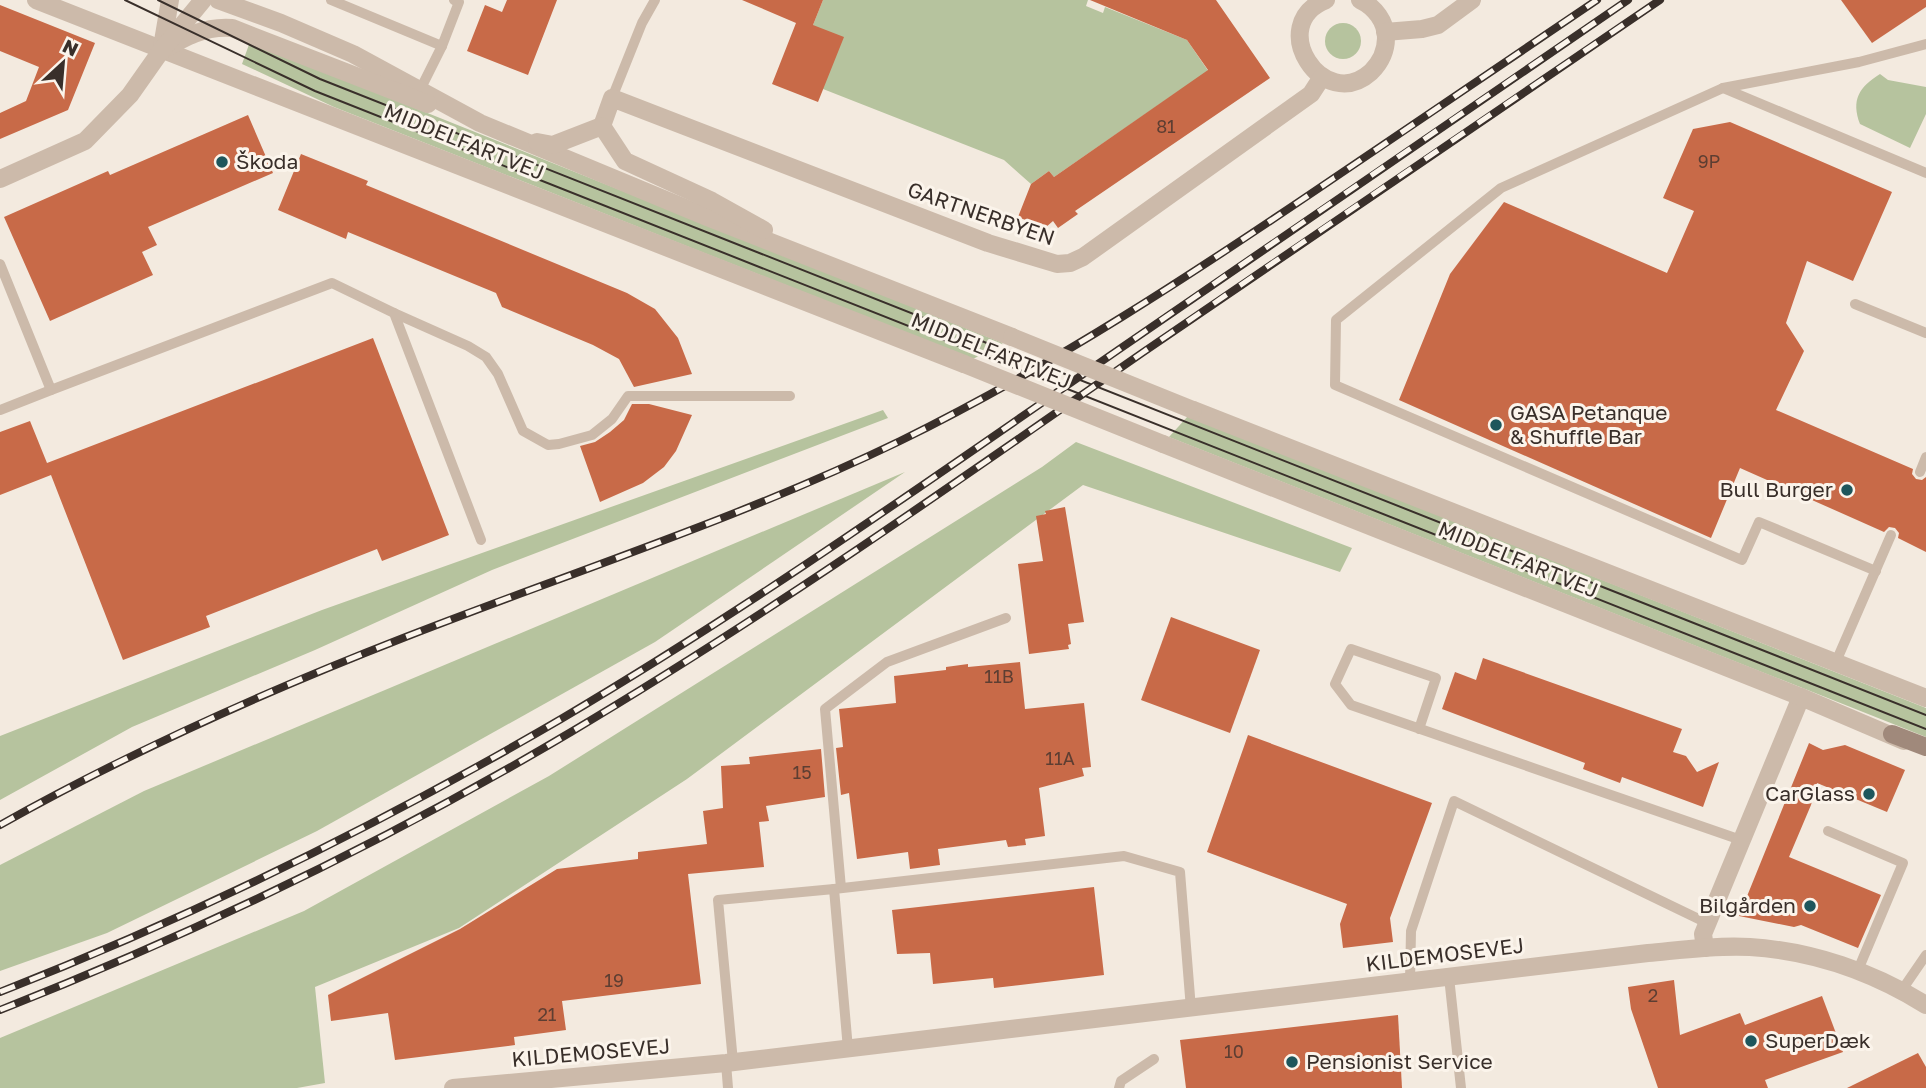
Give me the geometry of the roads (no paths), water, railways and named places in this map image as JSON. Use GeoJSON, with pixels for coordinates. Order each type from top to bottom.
{"type":"FeatureCollection","features":[{"type":"Feature","properties":{"kind":"main road"},"geometry":{"type":"LineString","coordinates":[[1892,734],[1926,750]]}},
{"type":"Feature","properties":{"kind":"street","name":"MIDDELFARTVEJ"},"geometry":{"type":"LineString","coordinates":[[36,0],[964,364],[1892,734]]}},
{"type":"Feature","properties":{"kind":"street"},"geometry":{"type":"LineString","coordinates":[[161,51],[170,0]]}},
{"type":"Feature","properties":{"kind":"street"},"geometry":{"type":"LineString","coordinates":[[0,179],[85,141],[109,120],[203,0]]}},
{"type":"Feature","properties":{"kind":"street","name":"MIDDELFARTVEJ"},"geometry":{"type":"LineString","coordinates":[[218,0],[353,54],[480,123],[519,139],[825,264],[1926,698]]}},
{"type":"Feature","properties":{"kind":"street"},"geometry":{"type":"LineString","coordinates":[[1318,2],[1302,25],[1300,40],[1306,61],[1310,68],[1322,77],[1344,82],[1366,76],[1377,66],[1384,53],[1385,32],[1376,10],[1360,0]]}},
{"type":"Feature","properties":{"kind":"street"},"geometry":{"type":"LineString","coordinates":[[1385,32],[1438,25],[1472,0]]}},
{"type":"Feature","properties":{"kind":"street"},"geometry":{"type":"LineString","coordinates":[[161,51],[193,32],[216,26],[232,28],[480,123]]}},
{"type":"Feature","properties":{"kind":"street","name":"GARTNERBYEN"},"geometry":{"type":"LineString","coordinates":[[612,98],[988,243],[1057,264],[1070,263],[1083,257],[1311,94],[1322,77]]}},
{"type":"Feature","properties":{"kind":"street"},"geometry":{"type":"LineString","coordinates":[[602,127],[612,98]]}},
{"type":"Feature","properties":{"kind":"street"},"geometry":{"type":"LineString","coordinates":[[519,139],[553,145],[602,127]]}},
{"type":"Feature","properties":{"kind":"street"},"geometry":{"type":"LineString","coordinates":[[602,127],[625,161],[712,201],[825,264]]}},
{"type":"Feature","properties":{"kind":"street"},"geometry":{"type":"LineString","coordinates":[[1705,948],[1703,934],[1707,923],[1801,697]]}},
{"type":"Feature","properties":{"kind":"street","name":"KILDEMOSEVEJ"},"geometry":{"type":"LineString","coordinates":[[453,1088],[729,1063],[1705,948],[1749,947],[1800,954],[1858,970],[1902,990],[1926,1005]]}},
{"type":"Feature","properties":{"kind":"lane"},"geometry":{"type":"LineString","coordinates":[[331,0],[442,46]]}},
{"type":"Feature","properties":{"kind":"lane"},"geometry":{"type":"LineString","coordinates":[[612,98],[642,23],[655,0]]}},
{"type":"Feature","properties":{"kind":"lane"},"geometry":{"type":"LineString","coordinates":[[420,90],[442,46],[458,1]]}},
{"type":"Feature","properties":{"kind":"lane"},"geometry":{"type":"LineString","coordinates":[[1876,571],[1759,522],[1742,560],[1335,385],[1336,320],[1501,188],[1723,88],[1859,62],[1926,44]]}},
{"type":"Feature","properties":{"kind":"lane"},"geometry":{"type":"LineString","coordinates":[[1723,88],[1926,173]]}},
{"type":"Feature","properties":{"kind":"lane"},"geometry":{"type":"LineString","coordinates":[[0,264],[51,390]]}},
{"type":"Feature","properties":{"kind":"lane"},"geometry":{"type":"LineString","coordinates":[[0,410],[332,283],[468,346],[486,357],[498,374],[523,431],[548,445],[592,435],[612,419],[628,396],[790,396]]}},
{"type":"Feature","properties":{"kind":"lane"},"geometry":{"type":"LineString","coordinates":[[1855,304],[1926,333]]}},
{"type":"Feature","properties":{"kind":"lane"},"geometry":{"type":"LineString","coordinates":[[394,313],[481,540]]}},
{"type":"Feature","properties":{"kind":"lane"},"geometry":{"type":"LineString","coordinates":[[1920,472],[1926,457]]}},
{"type":"Feature","properties":{"kind":"lane"},"geometry":{"type":"LineString","coordinates":[[1835,664],[1891,535]]}},
{"type":"Feature","properties":{"kind":"lane"},"geometry":{"type":"LineString","coordinates":[[848,1049],[825,709],[887,662],[1006,618]]}},
{"type":"Feature","properties":{"kind":"lane"},"geometry":{"type":"LineString","coordinates":[[1419,729],[1436,678],[1351,649],[1335,684],[1351,705],[1419,729],[1741,840]]}},
{"type":"Feature","properties":{"kind":"lane"},"geometry":{"type":"LineString","coordinates":[[1410,982],[1411,931],[1454,801],[1707,923]]}},
{"type":"Feature","properties":{"kind":"lane"},"geometry":{"type":"LineString","coordinates":[[1828,831],[1902,863],[1858,970]]}},
{"type":"Feature","properties":{"kind":"lane"},"geometry":{"type":"LineString","coordinates":[[728,1088],[729,1063],[719,900],[1124,856],[1180,872],[1191,1009]]}},
{"type":"Feature","properties":{"kind":"lane"},"geometry":{"type":"LineString","coordinates":[[1902,990],[1926,956]]}},
{"type":"Feature","properties":{"kind":"lane"},"geometry":{"type":"LineString","coordinates":[[1449,977],[1461,1088]]}},
{"type":"Feature","properties":{"kind":"lane"},"geometry":{"type":"LineString","coordinates":[[1119,1088],[1121,1081],[1154,1059]]}},
{"type":"Feature","properties":{"kind":"tram line"},"geometry":{"type":"LineString","coordinates":[[125,0],[315,91],[1926,729]]}},
{"type":"Feature","properties":{"kind":"tram line"},"geometry":{"type":"LineString","coordinates":[[158,0],[320,79],[1926,715]]}},
{"type":"Feature","properties":{"kind":"railway"},"geometry":{"type":"LineString","coordinates":[[0,825],[148,748],[249,702],[403,638],[778,496],[957,412],[1068,350],[1175,283],[1597,0]]}},
{"type":"Feature","properties":{"kind":"railway"},"geometry":{"type":"LineString","coordinates":[[0,992],[144,932],[286,866],[493,758],[633,676],[844,538],[1628,0]]}},
{"type":"Feature","properties":{"kind":"railway"},"geometry":{"type":"LineString","coordinates":[[0,1010],[147,949],[292,882],[433,810],[571,732],[717,642],[860,547],[1660,0]]}},
{"type":"Feature","properties":{"kind":"place","name":"Škoda"},"geometry":{"type":"Point","coordinates":[222,162]}},
{"type":"Feature","properties":{"kind":"place","name":"GASA Petanque & Shuffle Bar"},"geometry":{"type":"Point","coordinates":[1496,425]}},
{"type":"Feature","properties":{"kind":"place","name":"Bull Burger"},"geometry":{"type":"Point","coordinates":[1847,490]}},
{"type":"Feature","properties":{"kind":"place","name":"CarGlass"},"geometry":{"type":"Point","coordinates":[1869,794]}},
{"type":"Feature","properties":{"kind":"place","name":"Bilgården"},"geometry":{"type":"Point","coordinates":[1810,906]}},
{"type":"Feature","properties":{"kind":"place","name":"SuperDæk"},"geometry":{"type":"Point","coordinates":[1751,1041]}},
{"type":"Feature","properties":{"kind":"place","name":"Pensionist Service"},"geometry":{"type":"Point","coordinates":[1292,1062]}}]}
